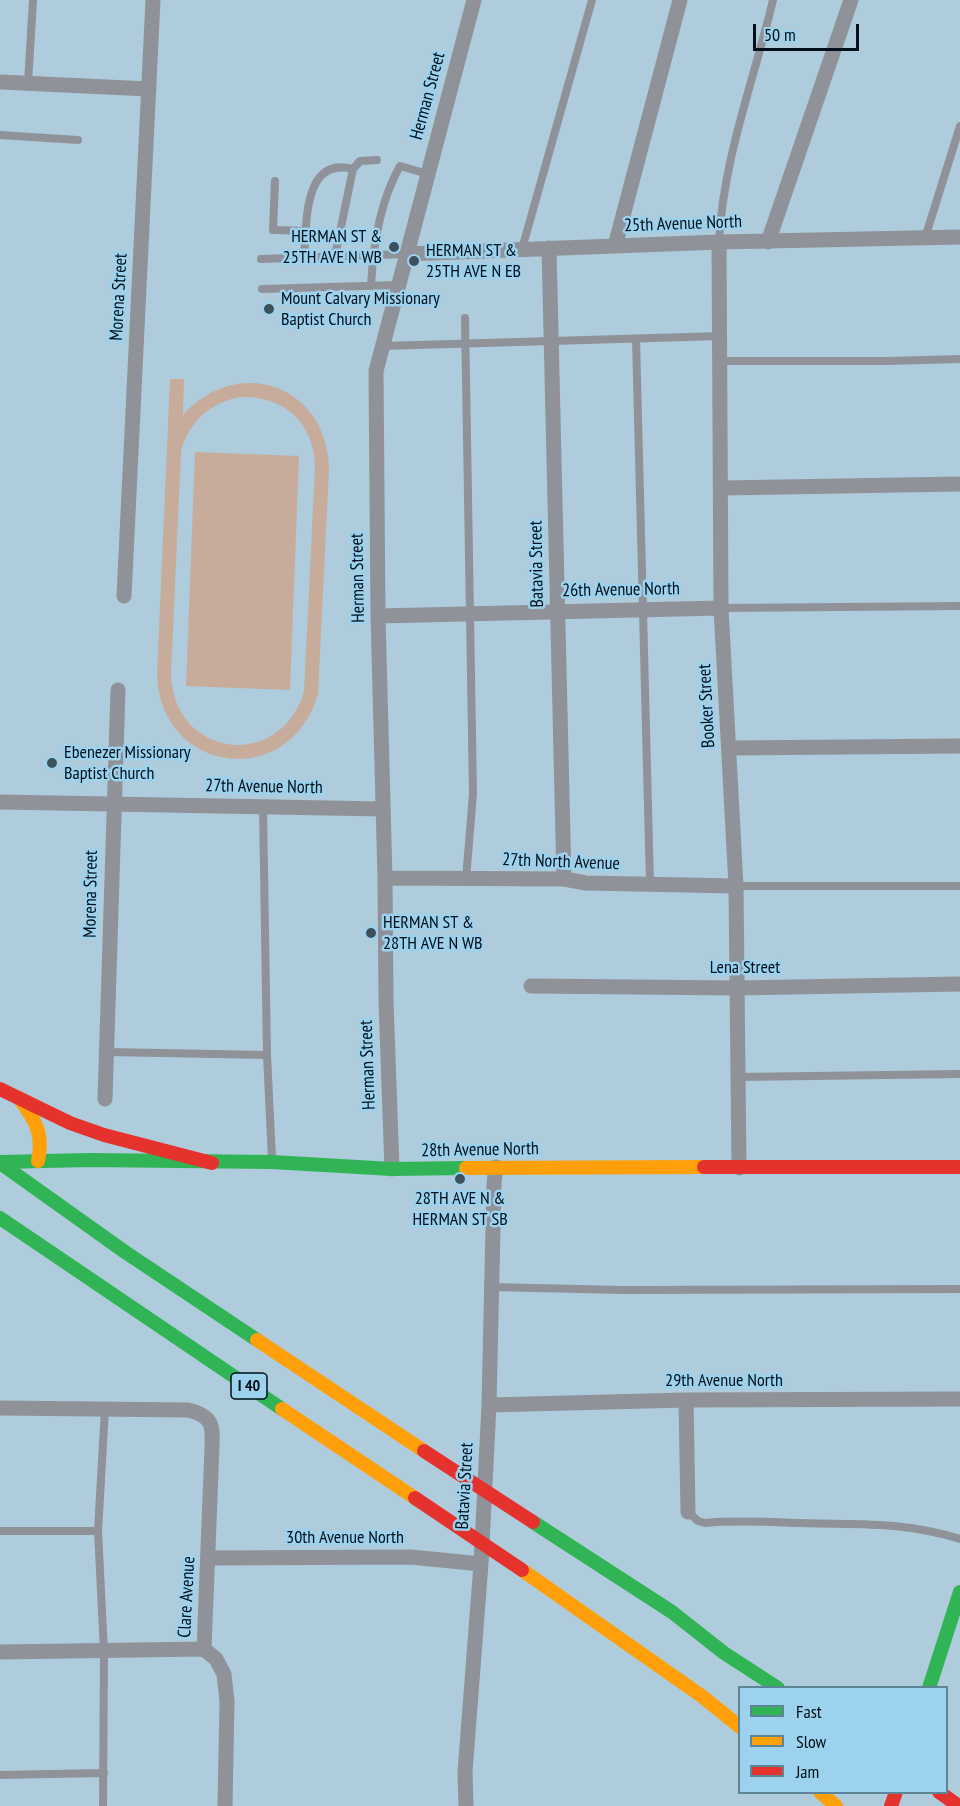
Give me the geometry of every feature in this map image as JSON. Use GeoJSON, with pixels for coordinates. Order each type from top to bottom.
{"type":"FeatureCollection","features":[{"type":"Feature","properties":{"kind":"main road"},"geometry":{"type":"LineString","coordinates":[[0,1089],[87,1129],[212,1163]]}},
{"type":"Feature","properties":{"kind":"main road"},"geometry":{"type":"LineString","coordinates":[[19,1098],[38,1125],[42,1145],[38,1161]]}},
{"type":"Feature","properties":{"kind":"main road","name":"28th Avenue North"},"geometry":{"type":"LineString","coordinates":[[0,1163],[90,1160],[272,1162],[392,1169],[960,1167]]}},
{"type":"Feature","properties":{"kind":"main road","name":"I 40"},"geometry":{"type":"LineString","coordinates":[[0,1163],[124,1252],[672,1612],[724,1653],[775,1686]]}},
{"type":"Feature","properties":{"kind":"main road","name":"I 40"},"geometry":{"type":"LineString","coordinates":[[0,1218],[522,1570],[703,1697],[738,1725]]}},
{"type":"Feature","properties":{"kind":"main road"},"geometry":{"type":"LineString","coordinates":[[930,1686],[960,1592]]}},
{"type":"Feature","properties":{"kind":"main road"},"geometry":{"type":"LineString","coordinates":[[822,1794],[836,1806]]}},
{"type":"Feature","properties":{"kind":"main road"},"geometry":{"type":"LineString","coordinates":[[942,1794],[959,1806]]}},
{"type":"Feature","properties":{"kind":"street","name":"Morena Street"},"geometry":{"type":"LineString","coordinates":[[124,596],[153,0]]}},
{"type":"Feature","properties":{"kind":"street","name":"Herman Street"},"geometry":{"type":"LineString","coordinates":[[392,1169],[378,616],[376,371],[474,0]]}},
{"type":"Feature","properties":{"kind":"street"},"geometry":{"type":"LineString","coordinates":[[615,246],[680,0]]}},
{"type":"Feature","properties":{"kind":"street"},"geometry":{"type":"LineString","coordinates":[[768,242],[850,0]]}},
{"type":"Feature","properties":{"kind":"street"},"geometry":{"type":"LineString","coordinates":[[0,82],[149,89]]}},
{"type":"Feature","properties":{"kind":"street","name":"25th Avenue North"},"geometry":{"type":"LineString","coordinates":[[406,254],[719,242],[960,237]]}},
{"type":"Feature","properties":{"kind":"street","name":"Booker Street"},"geometry":{"type":"LineString","coordinates":[[719,242],[721,608],[736,886],[739,1168]]}},
{"type":"Feature","properties":{"kind":"street","name":"Batavia Street"},"geometry":{"type":"LineString","coordinates":[[549,248],[564,879]]}},
{"type":"Feature","properties":{"kind":"street"},"geometry":{"type":"LineString","coordinates":[[722,488],[960,484]]}},
{"type":"Feature","properties":{"kind":"street","name":"26th Avenue North"},"geometry":{"type":"LineString","coordinates":[[378,616],[721,608]]}},
{"type":"Feature","properties":{"kind":"street","name":"Morena Street"},"geometry":{"type":"LineString","coordinates":[[105,1099],[118,690]]}},
{"type":"Feature","properties":{"kind":"street"},"geometry":{"type":"LineString","coordinates":[[730,748],[960,746]]}},
{"type":"Feature","properties":{"kind":"street","name":"27th Avenue North"},"geometry":{"type":"LineString","coordinates":[[0,802],[383,809]]}},
{"type":"Feature","properties":{"kind":"street","name":"27th North Avenue"},"geometry":{"type":"LineString","coordinates":[[385,878],[564,879],[586,883],[736,886]]}},
{"type":"Feature","properties":{"kind":"street","name":"Lena Street"},"geometry":{"type":"LineString","coordinates":[[531,986],[737,988],[960,984]]}},
{"type":"Feature","properties":{"kind":"street","name":"Batavia Street"},"geometry":{"type":"LineString","coordinates":[[466,1806],[465,1772],[481,1564],[489,1405],[496,1167]]}},
{"type":"Feature","properties":{"kind":"street","name":"29th Avenue North"},"geometry":{"type":"LineString","coordinates":[[489,1405],[686,1400],[960,1399]]}},
{"type":"Feature","properties":{"kind":"street"},"geometry":{"type":"LineString","coordinates":[[686,1400],[688,1512]]}},
{"type":"Feature","properties":{"kind":"street"},"geometry":{"type":"LineString","coordinates":[[0,1408],[105,1408]]}},
{"type":"Feature","properties":{"kind":"street","name":"Clare Avenue"},"geometry":{"type":"LineString","coordinates":[[105,1408],[188,1410],[199,1413],[209,1420],[213,1432],[204,1649],[216,1659],[224,1674],[225,1806]]}},
{"type":"Feature","properties":{"kind":"street","name":"30th Avenue North"},"geometry":{"type":"LineString","coordinates":[[208,1558],[411,1557],[481,1564]]}},
{"type":"Feature","properties":{"kind":"street"},"geometry":{"type":"LineString","coordinates":[[0,1652],[204,1649]]}},
{"type":"Feature","properties":{"kind":"lane"},"geometry":{"type":"LineString","coordinates":[[27,83],[33,0]]}},
{"type":"Feature","properties":{"kind":"lane"},"geometry":{"type":"LineString","coordinates":[[522,249],[592,0]]}},
{"type":"Feature","properties":{"kind":"lane"},"geometry":{"type":"LineString","coordinates":[[719,242],[720,217],[742,110],[773,0]]}},
{"type":"Feature","properties":{"kind":"lane"},"geometry":{"type":"LineString","coordinates":[[925,238],[960,126]]}},
{"type":"Feature","properties":{"kind":"lane"},"geometry":{"type":"LineString","coordinates":[[0,135],[78,140]]}},
{"type":"Feature","properties":{"kind":"lane"},"geometry":{"type":"LineString","coordinates":[[334,256],[353,169],[360,161],[377,159]]}},
{"type":"Feature","properties":{"kind":"lane"},"geometry":{"type":"LineString","coordinates":[[371,286],[372,255],[397,165],[428,174]]}},
{"type":"Feature","properties":{"kind":"lane"},"geometry":{"type":"LineString","coordinates":[[304,257],[309,195],[314,185],[321,176],[333,168],[353,169]]}},
{"type":"Feature","properties":{"kind":"lane"},"geometry":{"type":"LineString","coordinates":[[275,181],[273,230],[306,231]]}},
{"type":"Feature","properties":{"kind":"lane"},"geometry":{"type":"LineString","coordinates":[[261,259],[406,254]]}},
{"type":"Feature","properties":{"kind":"lane"},"geometry":{"type":"LineString","coordinates":[[262,289],[398,285]]}},
{"type":"Feature","properties":{"kind":"lane"},"geometry":{"type":"LineString","coordinates":[[465,318],[473,794],[466,879]]}},
{"type":"Feature","properties":{"kind":"lane"},"geometry":{"type":"LineString","coordinates":[[383,346],[720,336]]}},
{"type":"Feature","properties":{"kind":"lane"},"geometry":{"type":"LineString","coordinates":[[636,339],[650,884]]}},
{"type":"Feature","properties":{"kind":"lane"},"geometry":{"type":"LineString","coordinates":[[720,361],[960,359]]}},
{"type":"Feature","properties":{"kind":"lane"},"geometry":{"type":"LineString","coordinates":[[721,608],[960,606]]}},
{"type":"Feature","properties":{"kind":"lane"},"geometry":{"type":"LineString","coordinates":[[263,807],[267,1055],[272,1162]]}},
{"type":"Feature","properties":{"kind":"lane"},"geometry":{"type":"LineString","coordinates":[[736,886],[960,886]]}},
{"type":"Feature","properties":{"kind":"lane"},"geometry":{"type":"LineString","coordinates":[[107,1052],[267,1055]]}},
{"type":"Feature","properties":{"kind":"lane"},"geometry":{"type":"LineString","coordinates":[[738,1077],[960,1074]]}},
{"type":"Feature","properties":{"kind":"lane"},"geometry":{"type":"LineString","coordinates":[[491,1287],[622,1290],[960,1289]]}},
{"type":"Feature","properties":{"kind":"lane"},"geometry":{"type":"LineString","coordinates":[[104,1806],[104,1652],[98,1531],[105,1408]]}},
{"type":"Feature","properties":{"kind":"lane"},"geometry":{"type":"LineString","coordinates":[[688,1512],[698,1521],[705,1523],[767,1521],[886,1524],[910,1526],[960,1539]]}},
{"type":"Feature","properties":{"kind":"lane"},"geometry":{"type":"LineString","coordinates":[[0,1531],[98,1531]]}},
{"type":"Feature","properties":{"kind":"lane"},"geometry":{"type":"LineString","coordinates":[[0,1775],[104,1773]]}},
{"type":"Feature","properties":{"kind":"shaded area"},"geometry":{"type":"Polygon","coordinates":[[[170,379],[184,379],[183,415],[205,396],[229,386],[253,383],[276,388],[296,399],[313,416],[324,439],[329,468],[318,694],[303,725],[281,746],[256,757],[228,758],[202,750],[179,733],[164,708],[157,674],[170,379]],[[240,397],[211,409],[196,422],[181,451],[171,674],[176,702],[189,723],[208,738],[230,744],[252,743],[274,734],[292,717],[304,691],[315,467],[313,451],[303,425],[294,415],[271,401],[240,397]]]}},
{"type":"Feature","properties":{"kind":"shaded area"},"geometry":{"type":"Polygon","coordinates":[[[195,452],[299,456],[290,690],[186,686],[195,452]]]}},
{"type":"Feature","properties":{"kind":"traffic: fast"},"geometry":{"type":"LineString","coordinates":[[0,1162],[90,1160],[272,1162],[392,1169],[466,1168]]}},
{"type":"Feature","properties":{"kind":"traffic: fast"},"geometry":{"type":"LineString","coordinates":[[0,1163],[125,1252],[257,1340]]}},
{"type":"Feature","properties":{"kind":"traffic: fast"},"geometry":{"type":"LineString","coordinates":[[0,1218],[282,1409]]}},
{"type":"Feature","properties":{"kind":"traffic: fast"},"geometry":{"type":"LineString","coordinates":[[533,1522],[672,1612],[724,1653],[775,1686]]}},
{"type":"Feature","properties":{"kind":"traffic: fast"},"geometry":{"type":"LineString","coordinates":[[930,1686],[960,1592]]}},
{"type":"Feature","properties":{"kind":"traffic: slow"},"geometry":{"type":"LineString","coordinates":[[19,1098],[37,1127],[40,1142],[38,1161]]}},
{"type":"Feature","properties":{"kind":"traffic: slow"},"geometry":{"type":"LineString","coordinates":[[466,1168],[704,1167]]}},
{"type":"Feature","properties":{"kind":"traffic: slow"},"geometry":{"type":"LineString","coordinates":[[257,1340],[424,1451]]}},
{"type":"Feature","properties":{"kind":"traffic: slow"},"geometry":{"type":"LineString","coordinates":[[282,1409],[415,1498]]}},
{"type":"Feature","properties":{"kind":"traffic: slow"},"geometry":{"type":"LineString","coordinates":[[522,1570],[703,1697],[738,1725]]}},
{"type":"Feature","properties":{"kind":"traffic: slow"},"geometry":{"type":"LineString","coordinates":[[822,1794],[836,1806]]}},
{"type":"Feature","properties":{"kind":"traffic: jam"},"geometry":{"type":"LineString","coordinates":[[0,1089],[70,1123],[104,1135],[212,1163]]}},
{"type":"Feature","properties":{"kind":"traffic: jam"},"geometry":{"type":"LineString","coordinates":[[704,1167],[960,1167]]}},
{"type":"Feature","properties":{"kind":"traffic: jam"},"geometry":{"type":"LineString","coordinates":[[424,1451],[533,1522]]}},
{"type":"Feature","properties":{"kind":"traffic: jam"},"geometry":{"type":"LineString","coordinates":[[415,1498],[522,1570]]}},
{"type":"Feature","properties":{"kind":"traffic: jam"},"geometry":{"type":"LineString","coordinates":[[891,1806],[895,1794]]}},
{"type":"Feature","properties":{"kind":"traffic: jam"},"geometry":{"type":"LineString","coordinates":[[942,1794],[959,1806]]}},
{"type":"Feature","properties":{"kind":"place","name":"HERMAN ST & 25TH AVE N WB"},"geometry":{"type":"Point","coordinates":[394,247]}},
{"type":"Feature","properties":{"kind":"place","name":"HERMAN ST & 25TH AVE N EB"},"geometry":{"type":"Point","coordinates":[414,261]}},
{"type":"Feature","properties":{"kind":"place","name":"Mount Calvary Missionary Baptist Church"},"geometry":{"type":"Point","coordinates":[269,309]}},
{"type":"Feature","properties":{"kind":"place","name":"Ebenezer Missionary Baptist Church"},"geometry":{"type":"Point","coordinates":[52,763]}},
{"type":"Feature","properties":{"kind":"place","name":"HERMAN ST & 28TH AVE N WB"},"geometry":{"type":"Point","coordinates":[371,933]}},
{"type":"Feature","properties":{"kind":"place","name":"28TH AVE N & HERMAN ST SB"},"geometry":{"type":"Point","coordinates":[460,1179]}}]}
